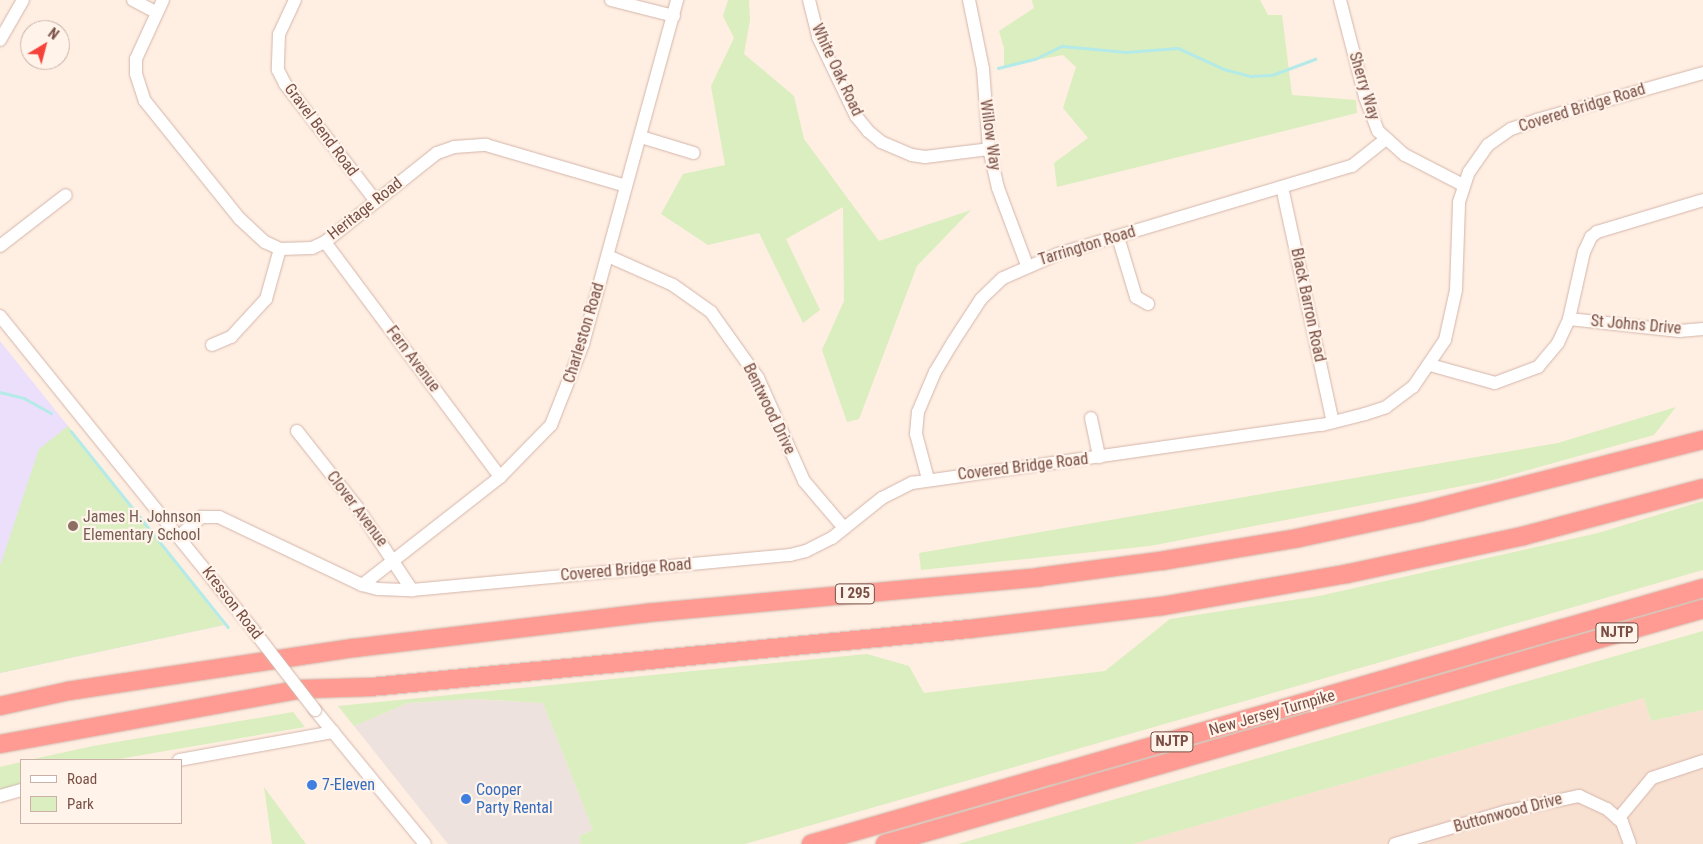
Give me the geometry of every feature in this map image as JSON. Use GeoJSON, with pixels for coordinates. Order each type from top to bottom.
{"type":"FeatureCollection","features":[{"type":"Feature","properties":{"kind":"highway","name":"I 295"},"geometry":{"type":"LineString","coordinates":[[0,706],[68,690],[354,648],[647,613],[1029,578],[1161,561],[1298,538],[1420,512],[1523,489],[1703,440]]}},
{"type":"Feature","properties":{"kind":"highway"},"geometry":{"type":"LineString","coordinates":[[0,744],[304,689],[371,687],[681,657],[1162,606],[1346,574],[1523,536],[1703,488]]}},
{"type":"Feature","properties":{"kind":"highway","name":"New Jersey Turnpike"},"geometry":{"type":"LineString","coordinates":[[811,844],[1703,588]]}},
{"type":"Feature","properties":{"kind":"highway","name":"New Jersey Turnpike"},"geometry":{"type":"LineString","coordinates":[[885,844],[1703,609]]}},
{"type":"Feature","properties":{"kind":"street"},"geometry":{"type":"LineString","coordinates":[[0,40],[23,0]]}},
{"type":"Feature","properties":{"kind":"street"},"geometry":{"type":"LineString","coordinates":[[133,0],[156,12]]}},
{"type":"Feature","properties":{"kind":"street"},"geometry":{"type":"LineString","coordinates":[[163,0],[136,59],[136,74],[145,100],[240,219],[265,242],[280,249],[266,299],[231,337],[212,346]]}},
{"type":"Feature","properties":{"kind":"street","name":"Gravel Bend Road"},"geometry":{"type":"LineString","coordinates":[[295,0],[279,34],[278,70],[285,84],[375,200]]}},
{"type":"Feature","properties":{"kind":"street"},"geometry":{"type":"LineString","coordinates":[[611,0],[674,16]]}},
{"type":"Feature","properties":{"kind":"street","name":"Charleston Road"},"geometry":{"type":"LineString","coordinates":[[362,585],[500,477],[537,442],[558,412],[583,344],[677,0]]}},
{"type":"Feature","properties":{"kind":"street","name":"White Oak Road"},"geometry":{"type":"LineString","coordinates":[[809,0],[818,37],[856,116],[868,131],[881,142],[912,155],[925,157],[989,150]]}},
{"type":"Feature","properties":{"kind":"street","name":"Willow Way"},"geometry":{"type":"LineString","coordinates":[[969,0],[983,69],[989,150],[998,188],[1027,265]]}},
{"type":"Feature","properties":{"kind":"street","name":"Sherry Way"},"geometry":{"type":"LineString","coordinates":[[1340,0],[1372,118],[1386,139],[1405,155],[1463,185]]}},
{"type":"Feature","properties":{"kind":"street","name":"Covered Bridge Road"},"geometry":{"type":"LineString","coordinates":[[179,536],[202,516],[218,517],[362,585],[378,589],[412,590],[790,554],[817,546],[897,489],[928,479],[1099,457],[1333,422],[1386,407],[1413,386],[1430,366],[1450,324],[1456,290],[1457,222],[1463,185],[1482,152],[1511,129],[1703,73]]}},
{"type":"Feature","properties":{"kind":"street"},"geometry":{"type":"LineString","coordinates":[[641,137],[694,153]]}},
{"type":"Feature","properties":{"kind":"street","name":"Tarrington Road"},"geometry":{"type":"LineString","coordinates":[[928,479],[916,434],[918,412],[935,372],[991,287],[1027,265],[1352,166],[1386,139]]}},
{"type":"Feature","properties":{"kind":"street","name":"Heritage Road"},"geometry":{"type":"LineString","coordinates":[[280,249],[312,248],[325,242],[375,200],[437,153],[468,144],[486,145],[626,186]]}},
{"type":"Feature","properties":{"kind":"street","name":"Black Barron Road"},"geometry":{"type":"LineString","coordinates":[[1282,187],[1333,422]]}},
{"type":"Feature","properties":{"kind":"street"},"geometry":{"type":"LineString","coordinates":[[0,246],[66,194]]}},
{"type":"Feature","properties":{"kind":"street"},"geometry":{"type":"LineString","coordinates":[[1430,366],[1476,380],[1507,382],[1538,367],[1558,343],[1569,319],[1584,252],[1597,232],[1703,200]]}},
{"type":"Feature","properties":{"kind":"street"},"geometry":{"type":"LineString","coordinates":[[1118,237],[1136,297],[1148,304]]}},
{"type":"Feature","properties":{"kind":"street","name":"Fern Avenue"},"geometry":{"type":"LineString","coordinates":[[325,242],[500,477]]}},
{"type":"Feature","properties":{"kind":"street","name":"Bentwood Drive"},"geometry":{"type":"LineString","coordinates":[[608,256],[672,285],[711,312],[758,378],[804,480],[844,528]]}},
{"type":"Feature","properties":{"kind":"street","name":"Kresson Road"},"geometry":{"type":"LineString","coordinates":[[0,316],[425,844]]}},
{"type":"Feature","properties":{"kind":"street","name":"St Johns Drive"},"geometry":{"type":"LineString","coordinates":[[1569,319],[1679,331],[1703,328]]}},
{"type":"Feature","properties":{"kind":"street"},"geometry":{"type":"LineString","coordinates":[[1091,418],[1099,457]]}},
{"type":"Feature","properties":{"kind":"street","name":"Clover Avenue"},"geometry":{"type":"LineString","coordinates":[[297,431],[394,560],[412,590]]}},
{"type":"Feature","properties":{"kind":"street"},"geometry":{"type":"LineString","coordinates":[[182,759],[333,732]]}},
{"type":"Feature","properties":{"kind":"street"},"geometry":{"type":"LineString","coordinates":[[1618,819],[1652,778],[1703,761]]}},
{"type":"Feature","properties":{"kind":"street"},"geometry":{"type":"LineString","coordinates":[[0,796],[20,790]]}},
{"type":"Feature","properties":{"kind":"street","name":"Buttonwood Drive"},"geometry":{"type":"LineString","coordinates":[[1395,844],[1568,797],[1590,800],[1618,819],[1628,834],[1630,844]]}},
{"type":"Feature","properties":{"kind":"shaded area","name":"James H. Johnson Elementary School"},"geometry":{"type":"Polygon","coordinates":[[[0,341],[68,426],[224,625],[0,673],[0,341]]]}},
{"type":"Feature","properties":{"kind":"shaded area"},"geometry":{"type":"Polygon","coordinates":[[[1644,698],[1651,721],[1703,710],[1703,844],[1133,844],[1644,698]]]}},
{"type":"Feature","properties":{"kind":"shaded area"},"geometry":{"type":"Polygon","coordinates":[[[472,699],[543,703],[593,830],[579,836],[581,844],[448,844],[354,726],[408,703],[472,699]]]}},
{"type":"Feature","properties":{"kind":"green space"},"geometry":{"type":"Polygon","coordinates":[[[728,0],[749,0],[750,20],[744,54],[794,96],[804,139],[879,241],[971,210],[917,266],[859,419],[847,422],[822,350],[844,301],[843,207],[786,239],[820,310],[803,323],[759,233],[708,245],[661,214],[683,174],[725,165],[711,86],[734,38],[723,16],[728,0]]]}},
{"type":"Feature","properties":{"kind":"green space"},"geometry":{"type":"Polygon","coordinates":[[[1032,0],[1260,0],[1268,15],[1282,15],[1292,95],[1356,100],[1357,113],[1057,187],[1054,163],[1088,138],[1063,108],[1076,67],[1063,55],[1004,66],[1004,48],[999,31],[1034,8],[1032,0]]]}},
{"type":"Feature","properties":{"kind":"green space"},"geometry":{"type":"Polygon","coordinates":[[[1676,407],[1654,435],[1493,480],[1150,546],[921,570],[919,553],[1558,443],[1676,407]]]}},
{"type":"Feature","properties":{"kind":"green space","name":"James H. Johnson Elementary School"},"geometry":{"type":"Polygon","coordinates":[[[68,426],[224,625],[0,673],[0,566],[39,449],[68,426]]]}},
{"type":"Feature","properties":{"kind":"green space"},"geometry":{"type":"Polygon","coordinates":[[[1703,501],[1703,570],[745,844],[581,844],[579,836],[593,830],[543,703],[473,699],[408,703],[354,726],[338,706],[867,654],[909,666],[924,693],[1105,671],[1170,619],[1319,596],[1598,533],[1703,501]]]}},
{"type":"Feature","properties":{"kind":"green space"},"geometry":{"type":"Polygon","coordinates":[[[1703,631],[1703,710],[1651,721],[1644,698],[1133,844],[958,844],[1703,631]]]}},
{"type":"Feature","properties":{"kind":"green space"},"geometry":{"type":"Polygon","coordinates":[[[293,712],[305,727],[119,759],[34,759],[93,746],[293,712]]]}},
{"type":"Feature","properties":{"kind":"green space"},"geometry":{"type":"Polygon","coordinates":[[[20,762],[20,790],[0,796],[0,767],[20,762]]]}},
{"type":"Feature","properties":{"kind":"green space"},"geometry":{"type":"Polygon","coordinates":[[[264,787],[306,844],[272,844],[264,787]]]}},
{"type":"Feature","properties":{"kind":"waterway"},"geometry":{"type":"LineString","coordinates":[[998,68],[1035,59],[1062,46],[1126,52],[1178,48],[1224,69],[1251,76],[1272,75],[1315,59]]}},
{"type":"Feature","properties":{"kind":"waterway"},"geometry":{"type":"LineString","coordinates":[[0,392],[24,398],[51,413]]}},
{"type":"Feature","properties":{"kind":"waterway"},"geometry":{"type":"LineString","coordinates":[[71,431],[228,627]]}},
{"type":"Feature","properties":{"kind":"place","name":"James H. Johnson Elementary School"},"geometry":{"type":"Point","coordinates":[73,526]}},
{"type":"Feature","properties":{"kind":"place","name":"7-Eleven"},"geometry":{"type":"Point","coordinates":[312,785]}},
{"type":"Feature","properties":{"kind":"place","name":"Cooper Party Rental"},"geometry":{"type":"Point","coordinates":[466,799]}}]}
